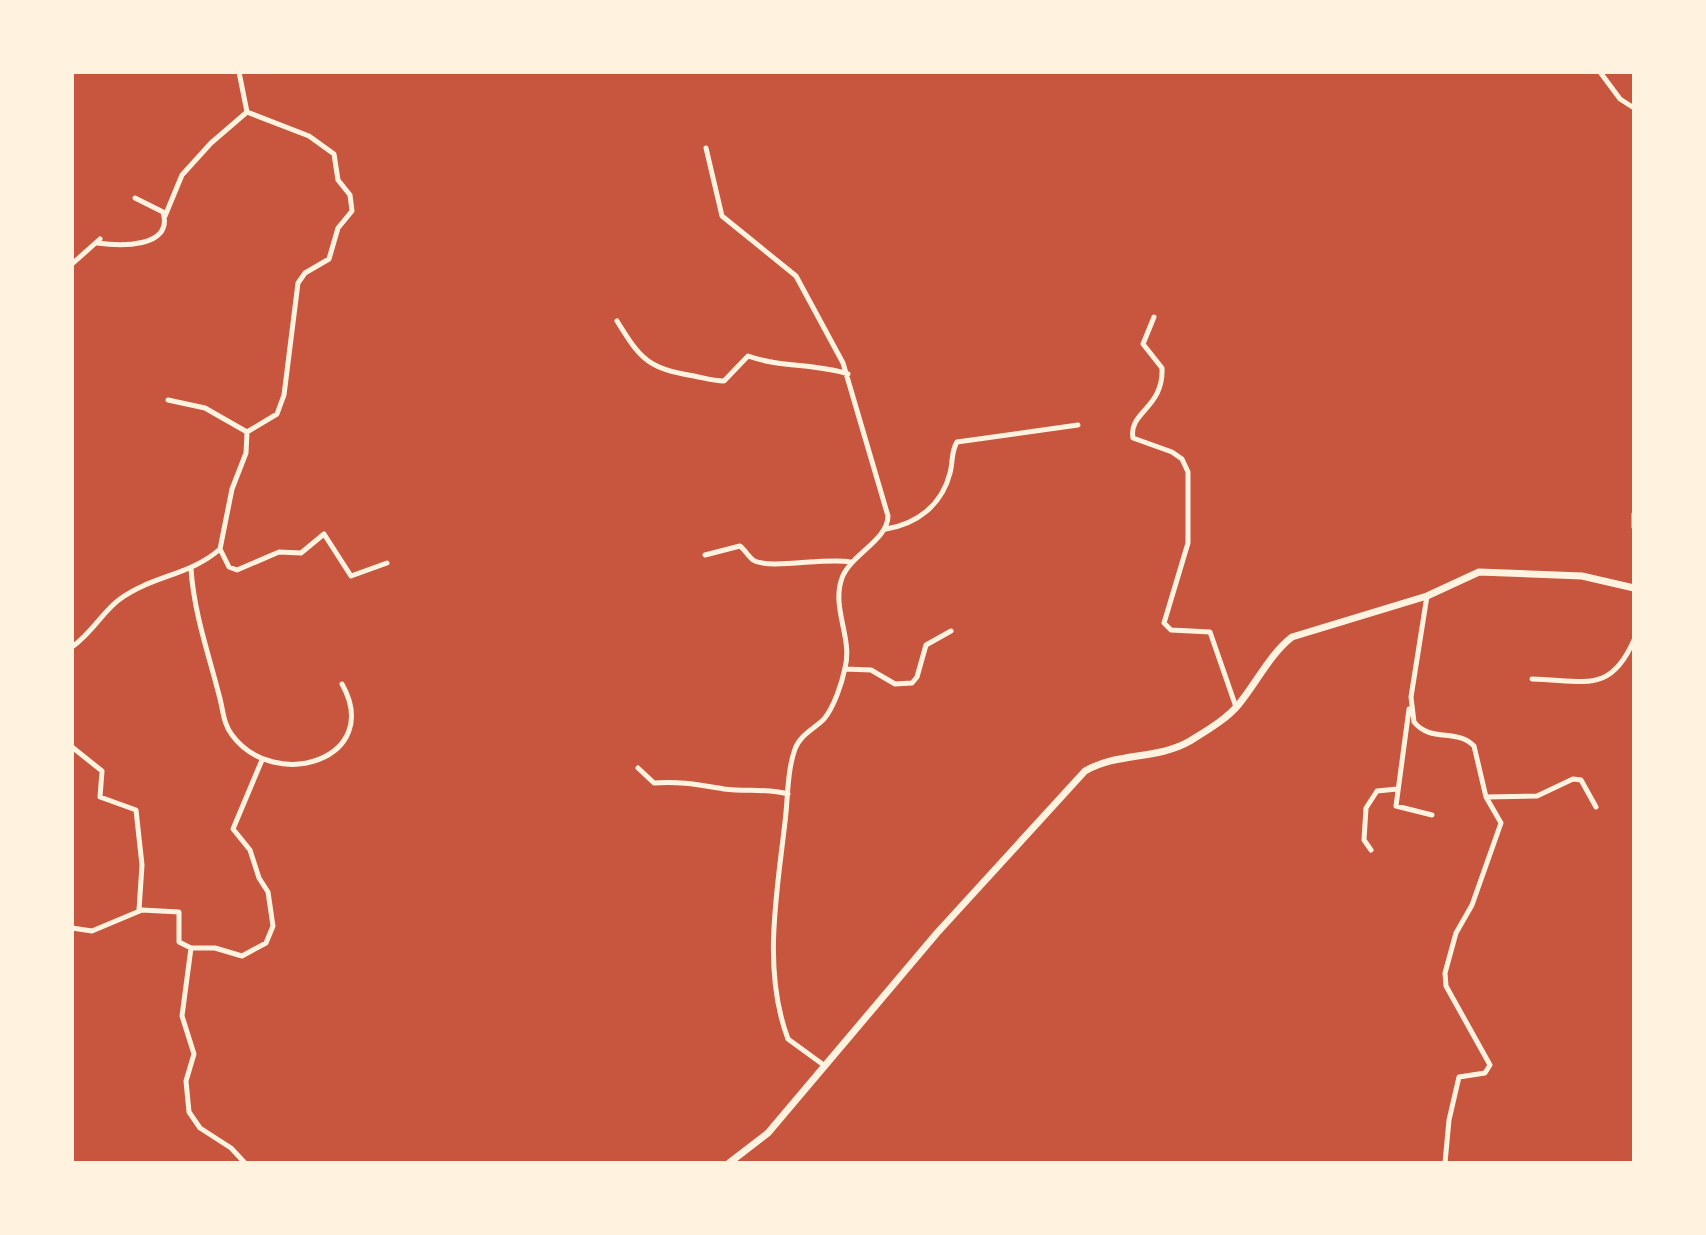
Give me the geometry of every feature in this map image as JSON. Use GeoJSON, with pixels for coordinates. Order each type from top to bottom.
{"type":"FeatureCollection","features":[{"type":"Feature","properties":{"kind":"main road"},"geometry":{"type":"LineString","coordinates":[[729,1163],[768,1133],[937,933],[1085,771],[1115,757],[1177,748],[1236,708],[1280,646],[1292,637],[1427,596],[1462,578],[1497,570],[1582,576],[1634,588]]}},
{"type":"Feature","properties":{"kind":"street"},"geometry":{"type":"LineString","coordinates":[[239,72],[247,112]]}},
{"type":"Feature","properties":{"kind":"street"},"geometry":{"type":"LineString","coordinates":[[1600,72],[1620,99],[1634,108]]}},
{"type":"Feature","properties":{"kind":"street"},"geometry":{"type":"LineString","coordinates":[[72,264],[99,241],[135,247],[158,232],[182,175],[211,143],[247,112]]}},
{"type":"Feature","properties":{"kind":"street"},"geometry":{"type":"LineString","coordinates":[[247,112],[309,136],[334,154],[338,180],[350,195],[352,211],[338,228],[329,259],[305,273],[298,283],[293,340],[286,360],[280,409],[247,432]]}},
{"type":"Feature","properties":{"kind":"street"},"geometry":{"type":"LineString","coordinates":[[706,148],[722,216],[796,276],[849,374],[888,516],[885,529]]}},
{"type":"Feature","properties":{"kind":"street"},"geometry":{"type":"LineString","coordinates":[[135,198],[165,216]]}},
{"type":"Feature","properties":{"kind":"street"},"geometry":{"type":"LineString","coordinates":[[1154,317],[1143,344],[1162,368],[1160,392],[1134,423],[1133,438],[1172,452],[1182,459],[1188,472],[1188,543],[1164,623],[1171,630],[1210,632],[1236,708]]}},
{"type":"Feature","properties":{"kind":"street"},"geometry":{"type":"LineString","coordinates":[[617,321],[638,354],[655,368],[671,372],[724,381],[748,356],[773,365],[821,365],[849,374]]}},
{"type":"Feature","properties":{"kind":"street"},"geometry":{"type":"LineString","coordinates":[[168,400],[205,408],[247,432]]}},
{"type":"Feature","properties":{"kind":"street"},"geometry":{"type":"LineString","coordinates":[[825,1066],[788,1039],[774,967],[774,922],[796,746],[827,715],[845,669],[839,590],[850,562],[885,529],[916,521],[929,509],[949,478],[957,442],[1078,425]]}},
{"type":"Feature","properties":{"kind":"street"},"geometry":{"type":"LineString","coordinates":[[247,432],[246,453],[233,484],[220,549],[229,567],[237,570],[279,552],[301,553],[324,534],[351,576],[387,563]]}},
{"type":"Feature","properties":{"kind":"street"},"geometry":{"type":"LineString","coordinates":[[1634,514],[1634,527]]}},
{"type":"Feature","properties":{"kind":"street"},"geometry":{"type":"LineString","coordinates":[[705,555],[740,546],[750,558],[760,563],[814,559],[850,562]]}},
{"type":"Feature","properties":{"kind":"street"},"geometry":{"type":"LineString","coordinates":[[72,647],[95,628],[119,599],[191,569],[220,549]]}},
{"type":"Feature","properties":{"kind":"street"},"geometry":{"type":"LineString","coordinates":[[191,569],[196,616],[226,724],[236,740],[262,760],[305,765],[344,745],[350,703],[342,684]]}},
{"type":"Feature","properties":{"kind":"street"},"geometry":{"type":"LineString","coordinates":[[1427,596],[1395,801],[1399,809],[1432,815]]}},
{"type":"Feature","properties":{"kind":"street"},"geometry":{"type":"LineString","coordinates":[[845,669],[871,670],[895,684],[912,683],[917,677],[926,645],[951,631]]}},
{"type":"Feature","properties":{"kind":"street"},"geometry":{"type":"LineString","coordinates":[[1532,679],[1603,679],[1620,669],[1634,640]]}},
{"type":"Feature","properties":{"kind":"street"},"geometry":{"type":"LineString","coordinates":[[1411,697],[1414,722],[1421,731],[1429,735],[1461,738],[1474,746],[1486,797],[1499,817],[1500,830],[1486,858],[1472,905],[1456,933],[1445,979],[1490,1065],[1485,1073],[1463,1075],[1457,1081],[1445,1163]]}},
{"type":"Feature","properties":{"kind":"street"},"geometry":{"type":"LineString","coordinates":[[72,747],[102,771],[100,797],[136,810],[142,865],[139,911]]}},
{"type":"Feature","properties":{"kind":"street"},"geometry":{"type":"LineString","coordinates":[[72,928],[92,931],[139,911],[179,912],[179,942],[191,948],[215,948],[242,956],[270,938],[273,926],[268,892],[259,878],[250,850],[233,829],[262,760]]}},
{"type":"Feature","properties":{"kind":"street"},"geometry":{"type":"LineString","coordinates":[[638,768],[654,783],[684,780],[724,789],[768,788],[788,794]]}},
{"type":"Feature","properties":{"kind":"street"},"geometry":{"type":"LineString","coordinates":[[1486,797],[1537,796],[1573,779],[1581,780],[1596,807]]}},
{"type":"Feature","properties":{"kind":"street"},"geometry":{"type":"LineString","coordinates":[[1371,850],[1364,840],[1368,803],[1377,791],[1397,789]]}},
{"type":"Feature","properties":{"kind":"street"},"geometry":{"type":"LineString","coordinates":[[191,948],[182,1016],[194,1054],[186,1081],[189,1112],[200,1128],[231,1148],[245,1163]]}}]}
